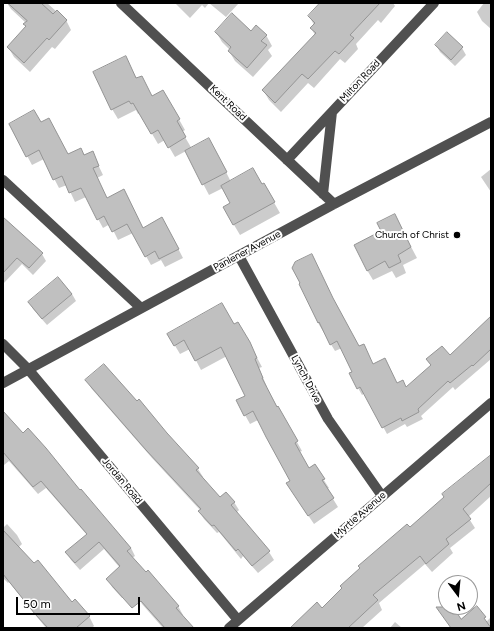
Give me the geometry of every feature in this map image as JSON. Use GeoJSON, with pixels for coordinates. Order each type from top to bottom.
{"type":"FeatureCollection","features":[{"type":"Feature","properties":{"kind":"street","name":"Kent Road"},"geometry":{"type":"LineString","coordinates":[[121,3],[334,204]]}},
{"type":"Feature","properties":{"kind":"street","name":"Milton Road"},"geometry":{"type":"LineString","coordinates":[[287,160],[434,3]]}},
{"type":"Feature","properties":{"kind":"street"},"geometry":{"type":"LineString","coordinates":[[323,194],[332,112]]}},
{"type":"Feature","properties":{"kind":"street","name":"Panlener Avenue"},"geometry":{"type":"LineString","coordinates":[[3,383],[334,204],[491,122]]}},
{"type":"Feature","properties":{"kind":"street"},"geometry":{"type":"LineString","coordinates":[[3,180],[141,308]]}},
{"type":"Feature","properties":{"kind":"street","name":"Lynch Drive"},"geometry":{"type":"LineString","coordinates":[[240,256],[328,419],[382,496]]}},
{"type":"Feature","properties":{"kind":"street","name":"Jordan Road"},"geometry":{"type":"LineString","coordinates":[[3,344],[28,369],[238,620]]}},
{"type":"Feature","properties":{"kind":"street","name":"Myrtle Avenue"},"geometry":{"type":"LineString","coordinates":[[229,628],[491,403]]}},
{"type":"Feature","properties":{"kind":"building"},"geometry":{"type":"Polygon","coordinates":[[[8,3],[41,3],[53,14],[57,10],[67,20],[49,40],[47,38],[24,63],[7,47],[26,26],[23,24],[27,21],[8,3]]]}},
{"type":"Feature","properties":{"kind":"building"},"geometry":{"type":"Polygon","coordinates":[[[320,3],[380,3],[350,35],[354,38],[339,54],[335,51],[308,79],[302,74],[275,103],[262,90],[316,33],[310,28],[315,23],[308,16],[320,3]]]}},
{"type":"Feature","properties":{"kind":"building"},"geometry":{"type":"Polygon","coordinates":[[[232,13],[251,31],[256,25],[267,35],[261,41],[267,45],[247,68],[228,51],[231,47],[215,32],[232,13]]]}},
{"type":"Feature","properties":{"kind":"building"},"geometry":{"type":"Polygon","coordinates":[[[447,32],[463,47],[451,60],[435,45],[447,32]]]}},
{"type":"Feature","properties":{"kind":"building"},"geometry":{"type":"Polygon","coordinates":[[[126,56],[136,78],[142,76],[152,96],[163,90],[180,119],[177,121],[186,137],[168,148],[158,130],[151,134],[133,103],[131,104],[129,101],[111,110],[93,72],[126,56]]]}},
{"type":"Feature","properties":{"kind":"building"},"geometry":{"type":"Polygon","coordinates":[[[34,110],[41,122],[49,118],[68,154],[81,148],[84,155],[93,151],[99,166],[93,168],[107,198],[124,189],[143,228],[162,217],[179,249],[159,259],[155,251],[145,257],[127,224],[112,232],[104,216],[97,220],[81,188],[69,193],[62,176],[53,180],[39,150],[26,157],[9,124],[34,110]]]}},
{"type":"Feature","properties":{"kind":"building"},"geometry":{"type":"Polygon","coordinates":[[[209,138],[227,172],[202,185],[185,151],[209,138]]]}},
{"type":"Feature","properties":{"kind":"building"},"geometry":{"type":"Polygon","coordinates":[[[253,168],[275,202],[233,225],[223,207],[230,203],[221,186],[253,168]]]}},
{"type":"Feature","properties":{"kind":"building"},"geometry":{"type":"Polygon","coordinates":[[[395,214],[411,247],[398,255],[401,262],[389,268],[385,261],[367,271],[354,245],[381,231],[377,223],[395,214]]]}},
{"type":"Feature","properties":{"kind":"building"},"geometry":{"type":"Polygon","coordinates":[[[3,217],[43,253],[29,268],[17,258],[3,273],[3,217]]]}},
{"type":"Feature","properties":{"kind":"building"},"geometry":{"type":"Polygon","coordinates":[[[312,254],[333,298],[359,346],[364,344],[373,364],[385,358],[397,383],[403,380],[406,387],[431,365],[426,359],[442,346],[450,355],[491,316],[491,349],[473,366],[472,365],[450,383],[448,381],[418,409],[419,412],[402,421],[401,418],[382,428],[360,387],[357,389],[349,373],[352,372],[337,341],[330,345],[292,268],[295,262],[312,254]]]}},
{"type":"Feature","properties":{"kind":"building"},"geometry":{"type":"Polygon","coordinates":[[[58,277],[72,294],[42,319],[28,302],[58,277]]]}},
{"type":"Feature","properties":{"kind":"building"},"geometry":{"type":"Polygon","coordinates":[[[222,303],[234,324],[238,322],[250,342],[257,358],[255,359],[262,378],[277,407],[278,406],[298,441],[295,443],[309,468],[315,464],[325,479],[322,480],[334,498],[308,516],[286,483],[290,481],[253,411],[244,416],[236,400],[245,396],[221,347],[195,361],[184,340],[174,346],[167,334],[222,303]]]}},
{"type":"Feature","properties":{"kind":"building"},"geometry":{"type":"Polygon","coordinates":[[[104,364],[137,401],[139,399],[199,468],[196,470],[220,497],[226,492],[235,502],[231,505],[270,551],[252,566],[238,549],[236,551],[214,525],[212,526],[198,511],[201,509],[146,450],[85,380],[104,364]]]}},
{"type":"Feature","properties":{"kind":"building"},"geometry":{"type":"Polygon","coordinates":[[[3,411],[23,433],[28,428],[46,448],[80,490],[81,489],[131,548],[127,551],[146,572],[148,570],[179,606],[176,608],[194,628],[165,628],[141,601],[132,608],[106,579],[120,566],[99,542],[75,563],[65,552],[87,534],[41,481],[33,487],[3,452],[3,411]]]}},
{"type":"Feature","properties":{"kind":"building"},"geometry":{"type":"Polygon","coordinates":[[[491,455],[491,483],[463,509],[471,519],[446,539],[449,544],[426,564],[420,556],[373,595],[378,600],[348,628],[290,628],[317,602],[322,608],[342,588],[340,586],[360,568],[358,566],[407,524],[410,527],[444,497],[442,494],[491,455]]]}},
{"type":"Feature","properties":{"kind":"building"},"geometry":{"type":"Polygon","coordinates":[[[3,530],[34,563],[38,560],[72,602],[75,599],[90,616],[76,628],[48,628],[3,574],[3,530]]]}},
{"type":"Feature","properties":{"kind":"building"},"geometry":{"type":"Polygon","coordinates":[[[478,607],[486,617],[484,618],[491,628],[451,628],[442,615],[458,615],[461,619],[466,615],[478,615],[478,607]]]}},
{"type":"Feature","properties":{"kind":"place","name":"Church of Christ"},"geometry":{"type":"Point","coordinates":[457,235]}}]}
